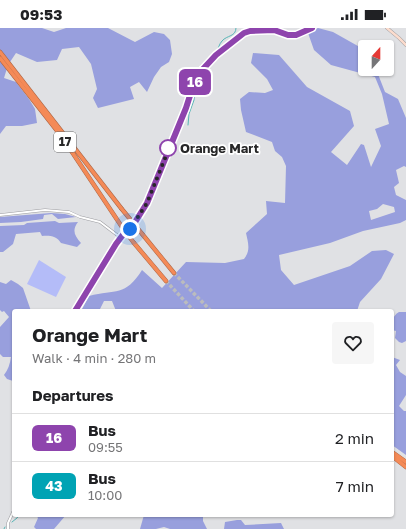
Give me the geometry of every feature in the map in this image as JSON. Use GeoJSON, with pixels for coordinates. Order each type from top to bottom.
{"type":"FeatureCollection","features":[{"type":"Feature","properties":{"kind":"highway","name":"17"},"geometry":{"type":"LineString","coordinates":[[0,52],[121,208],[174,273]]}},
{"type":"Feature","properties":{"kind":"highway","name":"17"},"geometry":{"type":"LineString","coordinates":[[0,58],[62,138],[124,230],[166,281]]}},
{"type":"Feature","properties":{"kind":"highway"},"geometry":{"type":"LineString","coordinates":[[394,453],[406,462]]}},
{"type":"Feature","properties":{"kind":"highway"},"geometry":{"type":"LineString","coordinates":[[394,458],[406,467]]}},
{"type":"Feature","properties":{"kind":"main road"},"geometry":{"type":"LineString","coordinates":[[387,28],[406,45]]}},
{"type":"Feature","properties":{"kind":"main road"},"geometry":{"type":"LineString","coordinates":[[392,28],[393,32]]}},
{"type":"Feature","properties":{"kind":"street"},"geometry":{"type":"LineString","coordinates":[[76,309],[125,232],[132,227],[147,203],[186,108],[194,83],[203,69],[216,55],[244,33],[250,31],[274,30],[288,35],[296,35],[312,28]]}},
{"type":"Feature","properties":{"kind":"street"},"geometry":{"type":"LineString","coordinates":[[0,215],[45,210],[69,212],[80,217],[100,222],[121,238]]}},
{"type":"Feature","properties":{"kind":"street"},"geometry":{"type":"LineString","coordinates":[[8,529],[8,523],[12,514]]}},
{"type":"Feature","properties":{"kind":"shaded area"},"geometry":{"type":"Polygon","coordinates":[[[0,28],[42,28],[54,32],[66,28],[108,28],[135,42],[154,32],[164,34],[170,40],[172,54],[169,62],[161,67],[154,77],[147,92],[139,82],[130,87],[134,99],[98,108],[93,98],[97,89],[91,64],[79,47],[62,49],[57,60],[37,62],[16,53],[8,65],[4,78],[16,82],[29,99],[35,109],[37,123],[22,126],[6,126],[0,134],[0,28]]]}},
{"type":"Feature","properties":{"kind":"shaded area"},"geometry":{"type":"Polygon","coordinates":[[[318,28],[333,32],[358,46],[358,72],[331,65],[314,50],[308,33],[318,28]]]}},
{"type":"Feature","properties":{"kind":"shaded area"},"geometry":{"type":"Polygon","coordinates":[[[253,53],[279,55],[307,87],[350,111],[354,126],[331,152],[347,165],[361,144],[364,145],[371,167],[381,146],[375,129],[389,124],[382,94],[375,77],[371,76],[379,76],[385,92],[398,99],[406,118],[406,167],[404,166],[396,170],[399,183],[394,187],[396,195],[406,200],[406,220],[400,223],[363,231],[330,243],[279,255],[281,270],[294,285],[350,266],[372,251],[386,250],[394,254],[381,279],[360,302],[358,309],[115,309],[112,301],[104,301],[100,309],[82,309],[89,296],[125,288],[136,279],[142,270],[162,288],[186,262],[225,263],[244,259],[248,253],[246,233],[267,214],[266,201],[285,203],[286,166],[282,157],[275,151],[272,142],[246,132],[241,110],[240,99],[249,92],[265,93],[273,90],[267,79],[251,63],[253,53]],[[383,204],[377,209],[369,211],[371,220],[395,212],[394,207],[383,204]]]}},
{"type":"Feature","properties":{"kind":"shaded area"},"geometry":{"type":"Polygon","coordinates":[[[51,213],[65,214],[76,217],[58,219],[52,214],[44,215],[43,219],[0,223],[0,217],[51,213]]]}},
{"type":"Feature","properties":{"kind":"shaded area"},"geometry":{"type":"Polygon","coordinates":[[[55,221],[59,223],[78,222],[74,230],[81,243],[77,247],[61,243],[53,236],[42,236],[40,232],[16,234],[13,244],[3,252],[0,252],[0,226],[55,221]]]}},
{"type":"Feature","properties":{"kind":"shaded area"},"geometry":{"type":"Polygon","coordinates":[[[39,260],[66,277],[56,297],[27,284],[39,260]]]}},
{"type":"Feature","properties":{"kind":"shaded area"},"geometry":{"type":"Polygon","coordinates":[[[11,280],[23,288],[30,309],[12,309],[12,381],[7,379],[4,375],[9,367],[11,357],[3,357],[0,354],[0,327],[9,317],[4,311],[2,312],[0,310],[0,282],[6,284],[11,280]]]}},
{"type":"Feature","properties":{"kind":"shaded area"},"geometry":{"type":"Polygon","coordinates":[[[399,312],[406,312],[406,341],[402,343],[395,338],[396,331],[394,330],[394,317],[399,312]]]}},
{"type":"Feature","properties":{"kind":"shaded area"},"geometry":{"type":"Polygon","coordinates":[[[394,358],[400,360],[396,365],[400,372],[406,376],[406,395],[399,406],[406,411],[406,455],[394,446],[394,358]]]}},
{"type":"Feature","properties":{"kind":"shaded area"},"geometry":{"type":"Polygon","coordinates":[[[37,517],[64,517],[54,529],[36,529],[34,527],[37,517]]]}},
{"type":"Feature","properties":{"kind":"shaded area"},"geometry":{"type":"Polygon","coordinates":[[[143,517],[203,517],[203,521],[207,529],[170,529],[164,527],[156,529],[140,529],[143,517]]]}},
{"type":"Feature","properties":{"kind":"shaded area"},"geometry":{"type":"Polygon","coordinates":[[[241,520],[245,525],[281,523],[284,529],[224,529],[225,522],[241,520]]]}},
{"type":"Feature","properties":{"kind":"waterway"},"geometry":{"type":"LineString","coordinates":[[216,54],[221,42],[235,33],[236,28]]}},
{"type":"Feature","properties":{"kind":"waterway"},"geometry":{"type":"LineString","coordinates":[[188,125],[189,114],[194,100],[195,87],[213,62]]}},
{"type":"Feature","properties":{"kind":"waterway"},"geometry":{"type":"LineString","coordinates":[[12,522],[18,517]]}},
{"type":"Feature","properties":{"kind":"tunnel"},"geometry":{"type":"LineString","coordinates":[[174,273],[209,309]]}},
{"type":"Feature","properties":{"kind":"tunnel"},"geometry":{"type":"LineString","coordinates":[[166,281],[192,309]]}},
{"type":"Feature","properties":{"kind":"bus line","name":"16"},"geometry":{"type":"LineString","coordinates":[[76,309],[116,244],[125,232],[132,227],[142,213],[186,108],[194,83],[203,69],[216,55],[244,33],[260,30],[274,30],[288,35],[296,35],[312,28]]}},
{"type":"Feature","properties":{"kind":"place","name":"Orange Mart"},"geometry":{"type":"Point","coordinates":[168,148]}},
{"type":"Feature","properties":{"kind":"route"},"geometry":{"type":"LineString","coordinates":[[130,229],[142,213],[147,203],[170,146],[168,148]]}}]}
